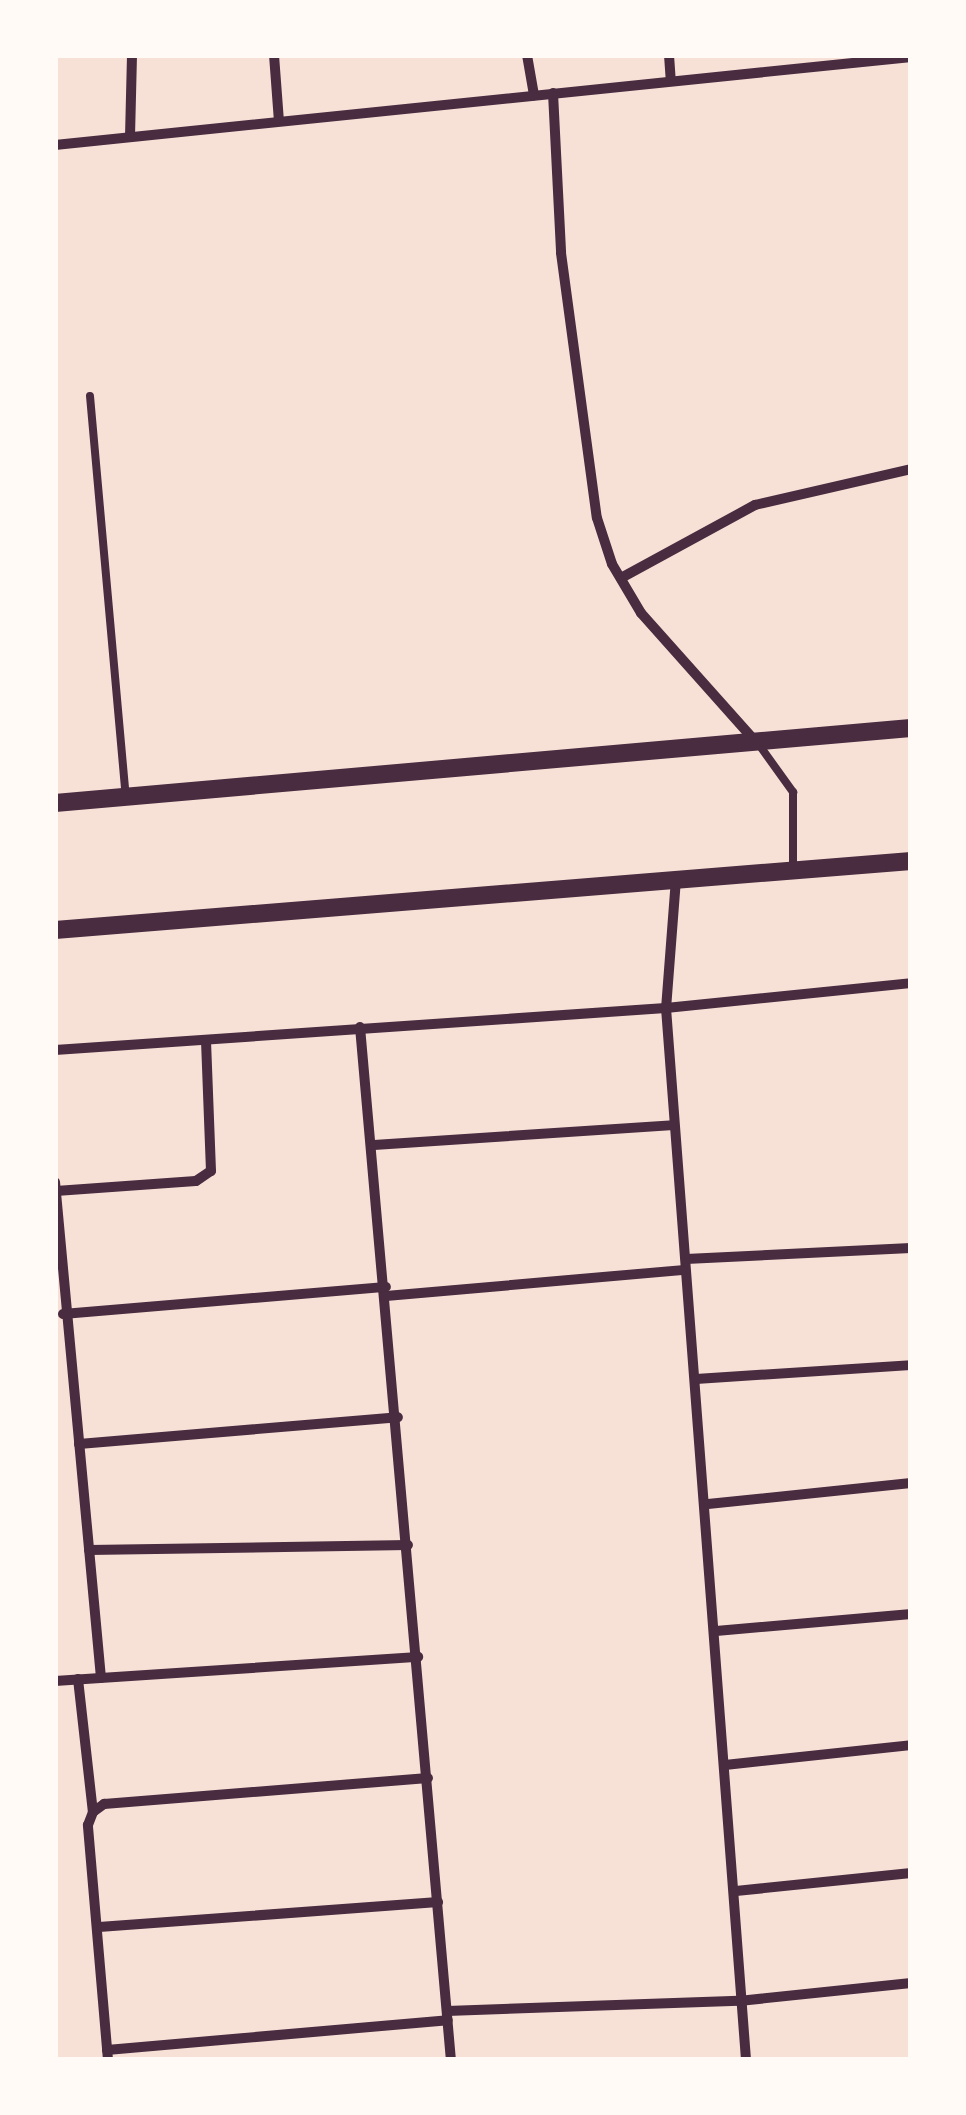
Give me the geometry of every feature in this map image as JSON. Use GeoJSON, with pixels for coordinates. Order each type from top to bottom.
{"type":"FeatureCollection","features":[{"type":"Feature","properties":{"kind":"street"},"geometry":{"type":"LineString","coordinates":[[130,137],[132,55]]}},
{"type":"Feature","properties":{"kind":"street"},"geometry":{"type":"LineString","coordinates":[[274,55],[279,121]]}},
{"type":"Feature","properties":{"kind":"street"},"geometry":{"type":"LineString","coordinates":[[527,55],[534,95]]}},
{"type":"Feature","properties":{"kind":"street"},"geometry":{"type":"LineString","coordinates":[[669,55],[671,81]]}},
{"type":"Feature","properties":{"kind":"street"},"geometry":{"type":"LineString","coordinates":[[55,145],[911,57]]}},
{"type":"Feature","properties":{"kind":"street"},"geometry":{"type":"LineString","coordinates":[[553,93],[560,253],[597,518],[620,578],[641,613],[757,742]]}},
{"type":"Feature","properties":{"kind":"street"},"geometry":{"type":"LineString","coordinates":[[620,578],[756,505],[911,469]]}},
{"type":"Feature","properties":{"kind":"street"},"geometry":{"type":"LineString","coordinates":[[55,803],[911,728]]}},
{"type":"Feature","properties":{"kind":"street"},"geometry":{"type":"LineString","coordinates":[[55,930],[911,860]]}},
{"type":"Feature","properties":{"kind":"street"},"geometry":{"type":"LineString","coordinates":[[676,878],[666,1008],[684,1265],[708,1504],[746,2060]]}},
{"type":"Feature","properties":{"kind":"street"},"geometry":{"type":"LineString","coordinates":[[55,1050],[666,1008],[911,982]]}},
{"type":"Feature","properties":{"kind":"street"},"geometry":{"type":"LineString","coordinates":[[360,1027],[398,1417],[451,2060]]}},
{"type":"Feature","properties":{"kind":"street"},"geometry":{"type":"LineString","coordinates":[[56,1192],[196,1182],[212,1171],[206,1041]]}},
{"type":"Feature","properties":{"kind":"street"},"geometry":{"type":"LineString","coordinates":[[374,1145],[673,1125]]}},
{"type":"Feature","properties":{"kind":"street"},"geometry":{"type":"LineString","coordinates":[[55,1182],[63,1314],[60,1334],[80,1444],[101,1678]]}},
{"type":"Feature","properties":{"kind":"street"},"geometry":{"type":"LineString","coordinates":[[63,1314],[911,1248]]}},
{"type":"Feature","properties":{"kind":"street"},"geometry":{"type":"LineString","coordinates":[[696,1378],[911,1366]]}},
{"type":"Feature","properties":{"kind":"street"},"geometry":{"type":"LineString","coordinates":[[80,1444],[398,1417]]}},
{"type":"Feature","properties":{"kind":"street"},"geometry":{"type":"LineString","coordinates":[[708,1504],[911,1483]]}},
{"type":"Feature","properties":{"kind":"street"},"geometry":{"type":"LineString","coordinates":[[89,1550],[408,1545]]}},
{"type":"Feature","properties":{"kind":"street"},"geometry":{"type":"LineString","coordinates":[[716,1631],[911,1614]]}},
{"type":"Feature","properties":{"kind":"street"},"geometry":{"type":"LineString","coordinates":[[55,1681],[418,1657]]}},
{"type":"Feature","properties":{"kind":"street"},"geometry":{"type":"LineString","coordinates":[[78,1679],[94,1812]]}},
{"type":"Feature","properties":{"kind":"street"},"geometry":{"type":"LineString","coordinates":[[725,1765],[911,1746]]}},
{"type":"Feature","properties":{"kind":"street"},"geometry":{"type":"LineString","coordinates":[[428,1778],[104,1804],[94,1812],[88,1825],[108,2055],[448,2016],[739,2001],[911,1983]]}},
{"type":"Feature","properties":{"kind":"street"},"geometry":{"type":"LineString","coordinates":[[736,1891],[911,1874]]}},
{"type":"Feature","properties":{"kind":"street"},"geometry":{"type":"LineString","coordinates":[[99,1927],[438,1902]]}},
{"type":"Feature","properties":{"kind":"lane"},"geometry":{"type":"LineString","coordinates":[[90,396],[126,797]]}},
{"type":"Feature","properties":{"kind":"lane"},"geometry":{"type":"LineString","coordinates":[[757,742],[793,792],[792,870]]}}]}
